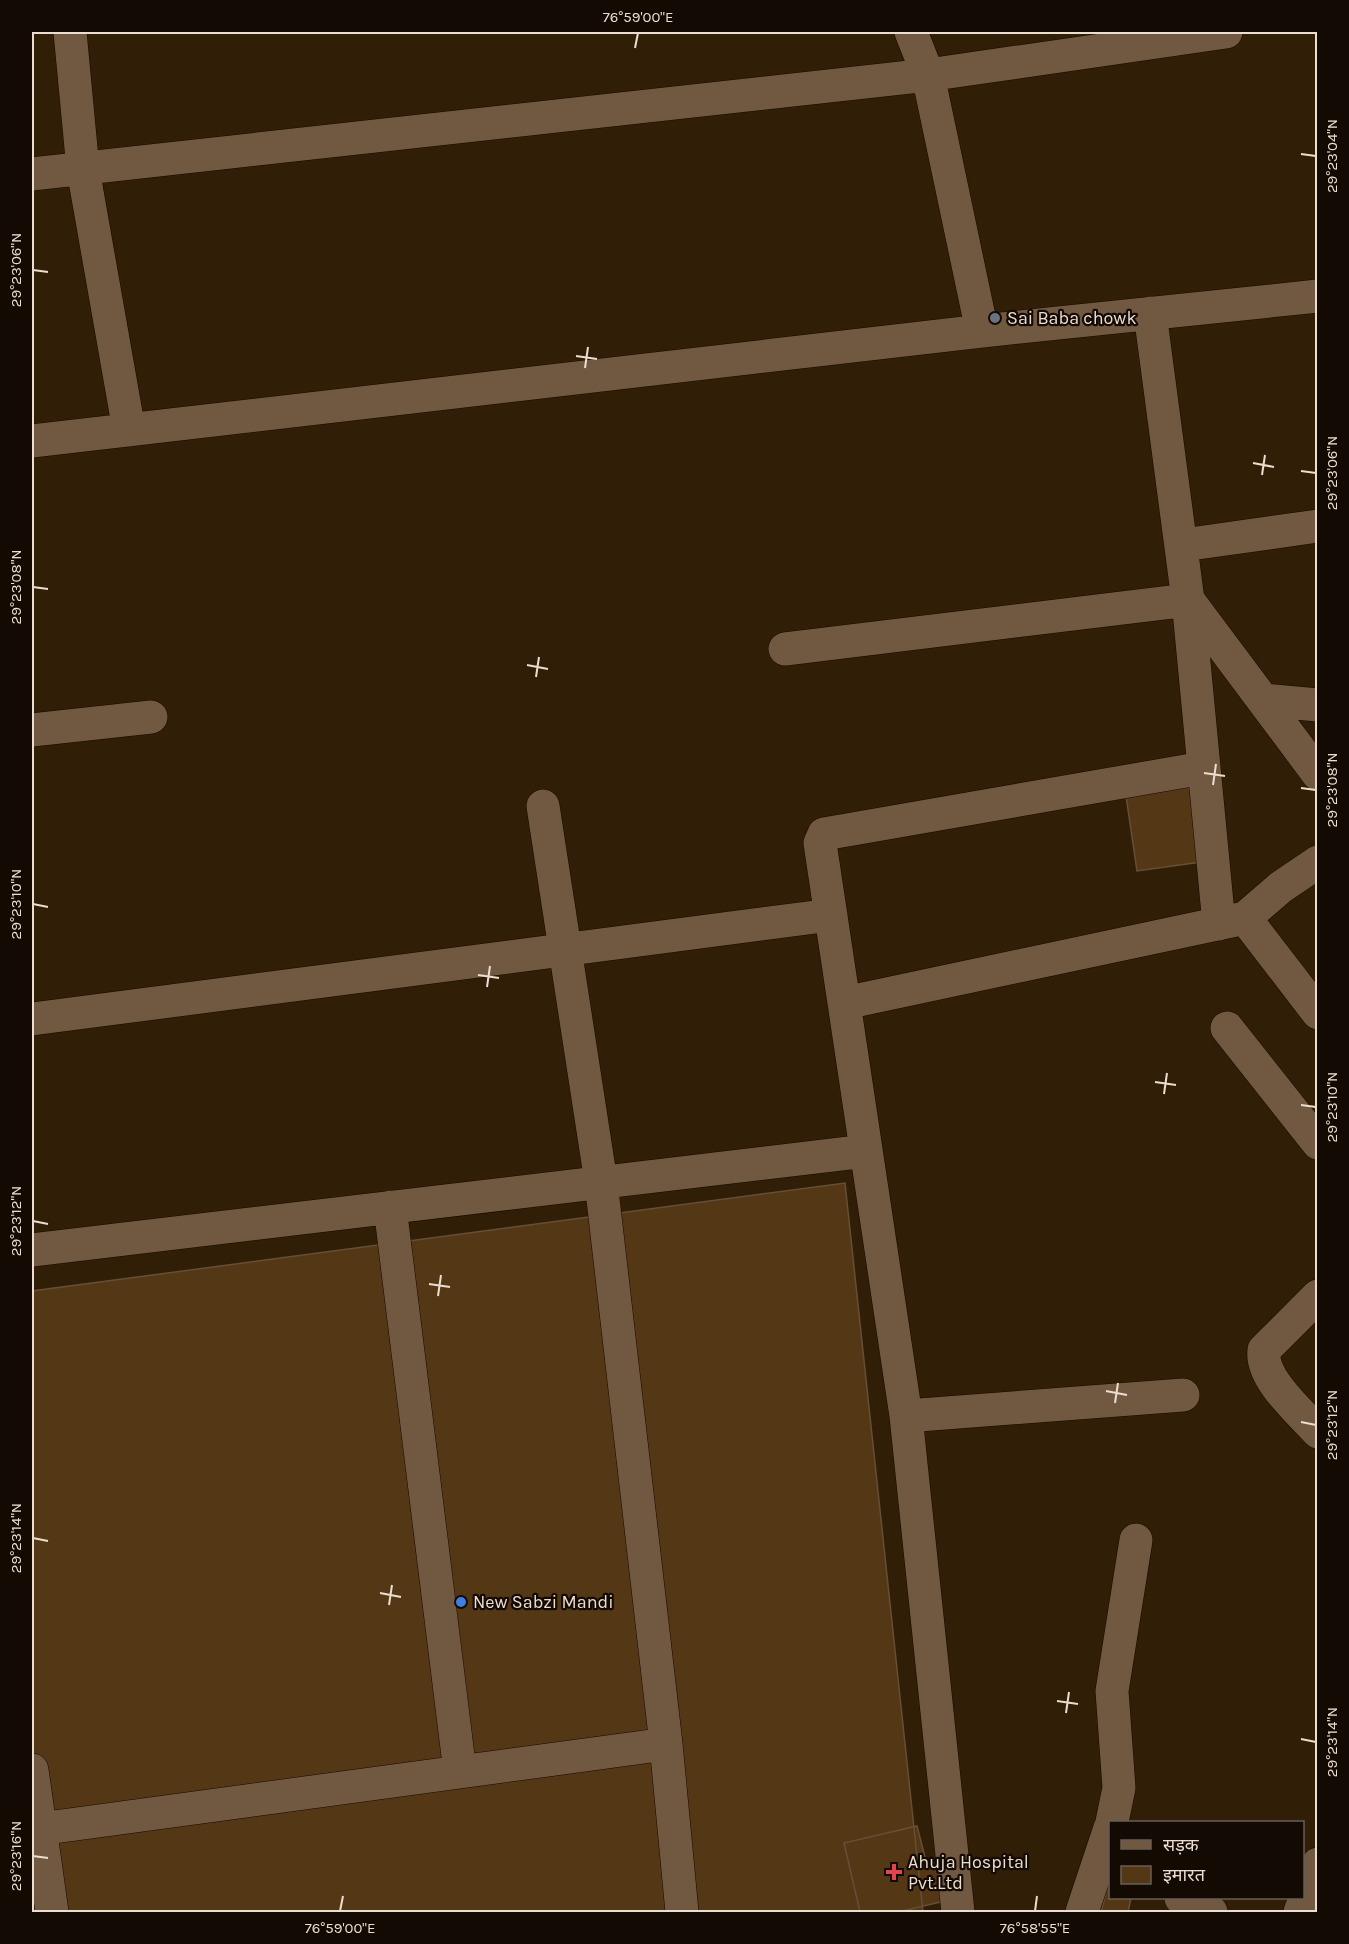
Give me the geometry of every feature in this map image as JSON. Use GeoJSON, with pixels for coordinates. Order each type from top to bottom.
{"type":"FeatureCollection","features":[{"type":"Feature","properties":{"kind":"street"},"geometry":{"type":"LineString","coordinates":[[70,32],[83,169],[129,430]]}},
{"type":"Feature","properties":{"kind":"street"},"geometry":{"type":"LineString","coordinates":[[911,32],[928,75],[982,331]]}},
{"type":"Feature","properties":{"kind":"street"},"geometry":{"type":"LineString","coordinates":[[32,174],[928,75],[1226,32]]}},
{"type":"Feature","properties":{"kind":"street"},"geometry":{"type":"LineString","coordinates":[[32,441],[982,331],[1317,296]]}},
{"type":"Feature","properties":{"kind":"street"},"geometry":{"type":"LineString","coordinates":[[1150,314],[1183,545],[1203,768],[1232,921],[1317,1013]]}},
{"type":"Feature","properties":{"kind":"street"},"geometry":{"type":"LineString","coordinates":[[1183,545],[1317,526]]}},
{"type":"Feature","properties":{"kind":"street"},"geometry":{"type":"LineString","coordinates":[[785,649],[1188,600]]}},
{"type":"Feature","properties":{"kind":"street"},"geometry":{"type":"LineString","coordinates":[[1188,600],[1317,774]]}},
{"type":"Feature","properties":{"kind":"street"},"geometry":{"type":"LineString","coordinates":[[1263,700],[1317,705]]}},
{"type":"Feature","properties":{"kind":"street"},"geometry":{"type":"LineString","coordinates":[[32,730],[151,717]]}},
{"type":"Feature","properties":{"kind":"street"},"geometry":{"type":"LineString","coordinates":[[958,1912],[906,1416],[845,1003],[819,850],[824,834],[1203,768]]}},
{"type":"Feature","properties":{"kind":"street"},"geometry":{"type":"LineString","coordinates":[[543,806],[601,1182],[666,1744],[682,1912]]}},
{"type":"Feature","properties":{"kind":"street"},"geometry":{"type":"LineString","coordinates":[[845,1003],[1232,921],[1317,862]]}},
{"type":"Feature","properties":{"kind":"street"},"geometry":{"type":"LineString","coordinates":[[32,1019],[831,915]]}},
{"type":"Feature","properties":{"kind":"street"},"geometry":{"type":"LineString","coordinates":[[1227,1028],[1317,1143]]}},
{"type":"Feature","properties":{"kind":"street"},"geometry":{"type":"LineString","coordinates":[[32,1250],[866,1151]]}},
{"type":"Feature","properties":{"kind":"street"},"geometry":{"type":"LineString","coordinates":[[390,1207],[460,1772]]}},
{"type":"Feature","properties":{"kind":"street"},"geometry":{"type":"LineString","coordinates":[[1317,1296],[1264,1350],[1263,1354],[1266,1371],[1317,1432]]}},
{"type":"Feature","properties":{"kind":"street"},"geometry":{"type":"LineString","coordinates":[[906,1416],[1183,1395]]}},
{"type":"Feature","properties":{"kind":"street"},"geometry":{"type":"LineString","coordinates":[[1112,1821],[1119,1788],[1112,1691],[1136,1540]]}},
{"type":"Feature","properties":{"kind":"street"},"geometry":{"type":"LineString","coordinates":[[36,1829],[666,1744]]}},
{"type":"Feature","properties":{"kind":"street"},"geometry":{"type":"LineString","coordinates":[[32,1770],[36,1829],[52,1912]]}},
{"type":"Feature","properties":{"kind":"street"},"geometry":{"type":"LineString","coordinates":[[1082,1912],[1108,1850]]}},
{"type":"Feature","properties":{"kind":"street"},"geometry":{"type":"LineString","coordinates":[[1300,1912],[1317,1864]]}},
{"type":"Feature","properties":{"kind":"street"},"geometry":{"type":"LineString","coordinates":[[1183,1899],[1211,1912]]}},
{"type":"Feature","properties":{"kind":"building"},"geometry":{"type":"Polygon","coordinates":[[[1197,786],[1208,861],[1137,871],[1126,796],[1197,786]]]}},
{"type":"Feature","properties":{"kind":"building","name":"New Sabzi Mandi"},"geometry":{"type":"Polygon","coordinates":[[[845,1183],[923,1912],[32,1912],[32,1291],[845,1183]]]}},
{"type":"Feature","properties":{"kind":"building"},"geometry":{"type":"Polygon","coordinates":[[[917,1826],[927,1865],[936,1863],[945,1901],[898,1912],[860,1912],[844,1843],[917,1826]]]}},
{"type":"Feature","properties":{"kind":"building"},"geometry":{"type":"Polygon","coordinates":[[[1109,1881],[1109,1899],[1131,1899],[1128,1912],[1101,1912],[1109,1881]]]}},
{"type":"Feature","properties":{"kind":"place","name":"Sai Baba chowk"},"geometry":{"type":"Point","coordinates":[995,318]}},
{"type":"Feature","properties":{"kind":"place","name":"New Sabzi Mandi"},"geometry":{"type":"Point","coordinates":[461,1602]}},
{"type":"Feature","properties":{"kind":"place","name":"Ahuja Hospital Pvt.Ltd"},"geometry":{"type":"Point","coordinates":[894,1872]}}]}
